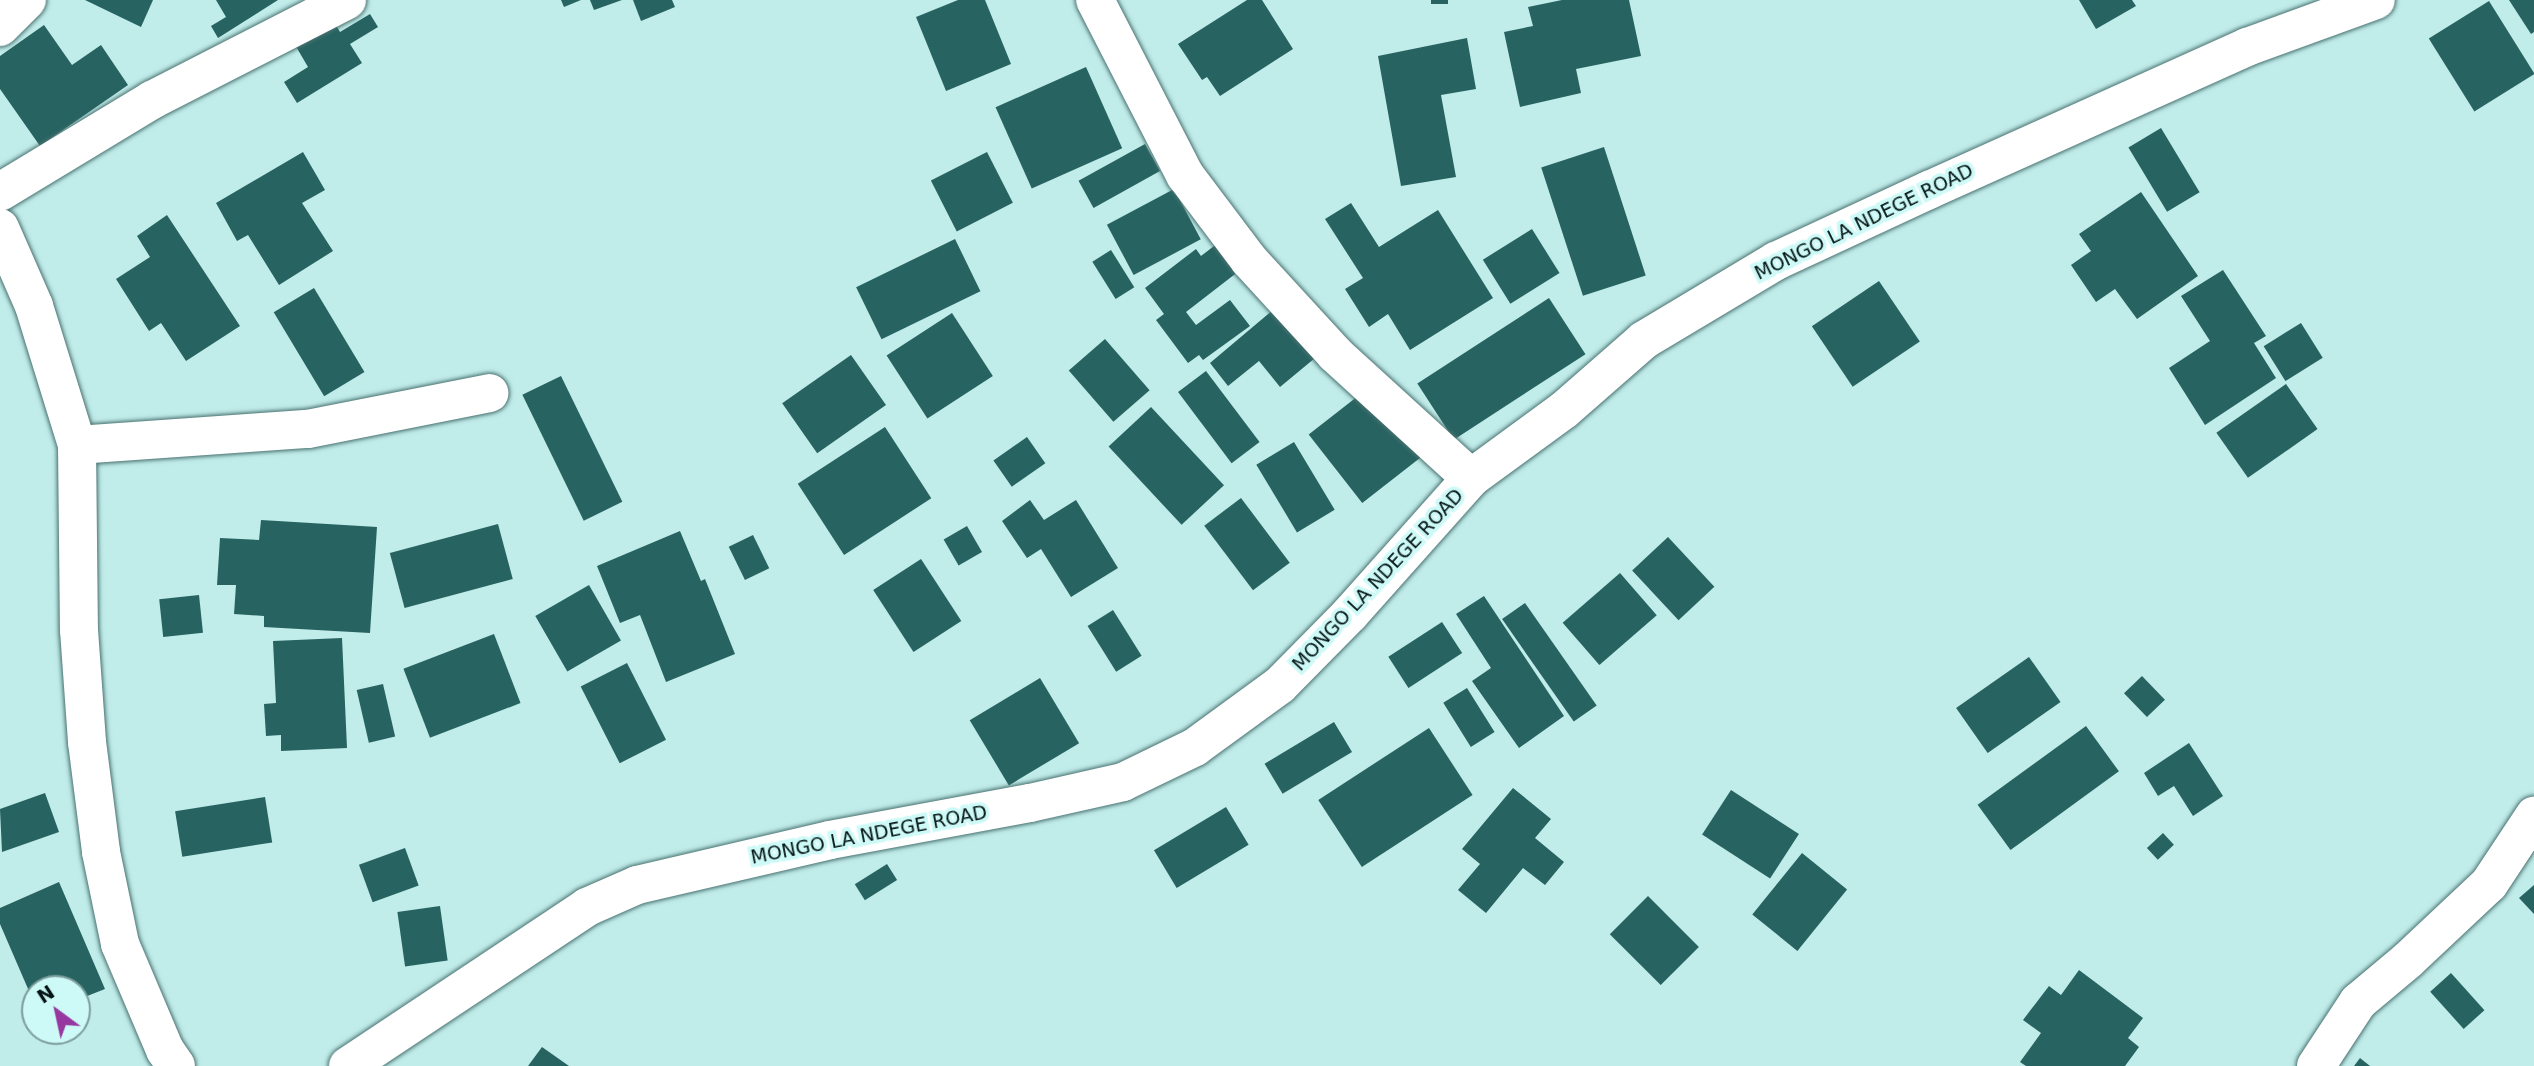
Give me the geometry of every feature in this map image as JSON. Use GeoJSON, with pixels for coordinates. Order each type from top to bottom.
{"type":"FeatureCollection","features":[{"type":"Feature","properties":{"kind":"street"},"geometry":{"type":"LineString","coordinates":[[0,27],[27,0]]}},
{"type":"Feature","properties":{"kind":"street"},"geometry":{"type":"LineString","coordinates":[[0,192],[152,100],[347,0]]}},
{"type":"Feature","properties":{"kind":"street"},"geometry":{"type":"LineString","coordinates":[[1095,0],[1185,175],[1249,260],[1335,354],[1471,478]]}},
{"type":"Feature","properties":{"kind":"street","name":"MONGO LA NDEGE ROAD"},"geometry":{"type":"LineString","coordinates":[[348,1066],[587,907],[637,885],[831,840],[1030,803],[1123,782],[1195,747],[1280,685],[1350,614],[1471,478],[1564,411],[1644,340],[1776,261],[2246,47],[2376,0]]}},
{"type":"Feature","properties":{"kind":"street"},"geometry":{"type":"LineString","coordinates":[[0,228],[34,306],[77,445],[79,630],[87,741],[101,852],[120,944],[165,1050],[176,1066]]}},
{"type":"Feature","properties":{"kind":"street"},"geometry":{"type":"LineString","coordinates":[[77,445],[308,429],[489,393]]}},
{"type":"Feature","properties":{"kind":"street"},"geometry":{"type":"LineString","coordinates":[[2316,1066],[2358,1002],[2408,960],[2489,884],[2534,816]]}},
{"type":"Feature","properties":{"kind":"building"},"geometry":{"type":"Polygon","coordinates":[[[85,0],[153,0],[141,27],[85,0]]]}},
{"type":"Feature","properties":{"kind":"building"},"geometry":{"type":"Polygon","coordinates":[[[216,0],[278,0],[218,38],[211,26],[226,17],[216,0]]]}},
{"type":"Feature","properties":{"kind":"building"},"geometry":{"type":"Polygon","coordinates":[[[561,0],[581,0],[564,7],[561,0]]]}},
{"type":"Feature","properties":{"kind":"building"},"geometry":{"type":"Polygon","coordinates":[[[590,0],[622,0],[594,10],[590,0]]]}},
{"type":"Feature","properties":{"kind":"building"},"geometry":{"type":"Polygon","coordinates":[[[633,0],[672,0],[675,7],[641,21],[633,0]]]}},
{"type":"Feature","properties":{"kind":"building"},"geometry":{"type":"Polygon","coordinates":[[[958,0],[985,0],[1011,64],[946,91],[916,17],[958,0]]]}},
{"type":"Feature","properties":{"kind":"building"},"geometry":{"type":"Polygon","coordinates":[[[1247,0],[1262,0],[1293,49],[1220,96],[1207,77],[1202,80],[1178,44],[1247,0]]]}},
{"type":"Feature","properties":{"kind":"building"},"geometry":{"type":"Polygon","coordinates":[[[1431,0],[1448,0],[1448,4],[1431,4],[1431,0]]]}},
{"type":"Feature","properties":{"kind":"building"},"geometry":{"type":"Polygon","coordinates":[[[1562,0],[1629,0],[1641,56],[1576,69],[1581,93],[1520,107],[1504,32],[1533,26],[1528,7],[1562,0]]]}},
{"type":"Feature","properties":{"kind":"building"},"geometry":{"type":"Polygon","coordinates":[[[2079,0],[2132,0],[2136,6],[2096,29],[2079,0]]]}},
{"type":"Feature","properties":{"kind":"building"},"geometry":{"type":"Polygon","coordinates":[[[2509,0],[2534,0],[2534,32],[2531,34],[2509,0]]]}},
{"type":"Feature","properties":{"kind":"building"},"geometry":{"type":"Polygon","coordinates":[[[2489,1],[2534,74],[2474,112],[2429,39],[2489,1]]]}},
{"type":"Feature","properties":{"kind":"building"},"geometry":{"type":"Polygon","coordinates":[[[370,14],[378,27],[350,44],[362,63],[297,103],[284,82],[308,67],[291,38],[330,15],[340,32],[370,14]]]}},
{"type":"Feature","properties":{"kind":"building"},"geometry":{"type":"Polygon","coordinates":[[[44,25],[72,65],[101,45],[128,85],[40,146],[0,89],[0,56],[44,25]]]}},
{"type":"Feature","properties":{"kind":"building"},"geometry":{"type":"Polygon","coordinates":[[[1467,38],[1476,89],[1441,95],[1456,177],[1401,186],[1378,56],[1467,38]]]}},
{"type":"Feature","properties":{"kind":"building"},"geometry":{"type":"Polygon","coordinates":[[[1086,67],[1122,148],[1032,189],[996,107],[1086,67]]]}},
{"type":"Feature","properties":{"kind":"building"},"geometry":{"type":"Polygon","coordinates":[[[2161,128],[2200,192],[2167,212],[2128,148],[2161,128]]]}},
{"type":"Feature","properties":{"kind":"building"},"geometry":{"type":"Polygon","coordinates":[[[1145,144],[1160,171],[1094,208],[1079,181],[1145,144]]]}},
{"type":"Feature","properties":{"kind":"building"},"geometry":{"type":"Polygon","coordinates":[[[1604,147],[1646,275],[1583,296],[1541,167],[1604,147]]]}},
{"type":"Feature","properties":{"kind":"building"},"geometry":{"type":"Polygon","coordinates":[[[303,152],[325,190],[302,203],[333,251],[279,285],[248,235],[237,241],[216,203],[303,152]]]}},
{"type":"Feature","properties":{"kind":"building"},"geometry":{"type":"Polygon","coordinates":[[[987,152],[1013,203],[957,231],[931,181],[987,152]]]}},
{"type":"Feature","properties":{"kind":"building"},"geometry":{"type":"Polygon","coordinates":[[[1174,189],[1201,239],[1134,275],[1107,225],[1174,189]]]}},
{"type":"Feature","properties":{"kind":"building"},"geometry":{"type":"Polygon","coordinates":[[[2141,192],[2198,276],[2137,319],[2115,289],[2096,302],[2071,265],[2091,251],[2079,234],[2141,192]]]}},
{"type":"Feature","properties":{"kind":"building"},"geometry":{"type":"Polygon","coordinates":[[[1351,203],[1379,247],[1438,210],[1493,298],[1410,350],[1388,314],[1369,327],[1345,289],[1363,278],[1325,219],[1351,203]]]}},
{"type":"Feature","properties":{"kind":"building"},"geometry":{"type":"Polygon","coordinates":[[[167,215],[240,326],[186,361],[161,323],[149,331],[116,279],[150,257],[137,236],[167,215]]]}},
{"type":"Feature","properties":{"kind":"building"},"geometry":{"type":"Polygon","coordinates":[[[1532,229],[1560,273],[1510,304],[1483,260],[1532,229]]]}},
{"type":"Feature","properties":{"kind":"building"},"geometry":{"type":"Polygon","coordinates":[[[955,239],[980,291],[882,339],[856,287],[955,239]]]}},
{"type":"Feature","properties":{"kind":"building"},"geometry":{"type":"Polygon","coordinates":[[[1218,243],[1239,271],[1186,312],[1196,325],[1230,300],[1250,326],[1203,360],[1199,355],[1188,363],[1156,320],[1164,314],[1145,288],[1196,249],[1201,256],[1218,243]]]}},
{"type":"Feature","properties":{"kind":"building"},"geometry":{"type":"Polygon","coordinates":[[[1111,250],[1134,287],[1116,299],[1092,262],[1111,250]]]}},
{"type":"Feature","properties":{"kind":"building"},"geometry":{"type":"Polygon","coordinates":[[[2223,270],[2266,336],[2254,343],[2276,378],[2205,425],[2169,368],[2210,341],[2181,296],[2223,270]]]}},
{"type":"Feature","properties":{"kind":"building"},"geometry":{"type":"Polygon","coordinates":[[[1879,281],[1920,342],[1853,387],[1812,326],[1879,281]]]}},
{"type":"Feature","properties":{"kind":"building"},"geometry":{"type":"Polygon","coordinates":[[[314,288],[364,372],[324,396],[274,312],[314,288]]]}},
{"type":"Feature","properties":{"kind":"building"},"geometry":{"type":"Polygon","coordinates":[[[1549,298],[1585,354],[1454,440],[1417,384],[1549,298]]]}},
{"type":"Feature","properties":{"kind":"building"},"geometry":{"type":"Polygon","coordinates":[[[1280,304],[1315,358],[1280,387],[1259,361],[1228,386],[1210,363],[1280,304]]]}},
{"type":"Feature","properties":{"kind":"building"},"geometry":{"type":"Polygon","coordinates":[[[952,313],[993,376],[927,418],[887,355],[952,313]]]}},
{"type":"Feature","properties":{"kind":"building"},"geometry":{"type":"Polygon","coordinates":[[[2301,323],[2323,358],[2285,381],[2264,346],[2301,323]]]}},
{"type":"Feature","properties":{"kind":"building"},"geometry":{"type":"Polygon","coordinates":[[[1105,339],[1150,390],[1113,422],[1069,370],[1105,339]]]}},
{"type":"Feature","properties":{"kind":"building"},"geometry":{"type":"Polygon","coordinates":[[[851,355],[886,405],[817,453],[782,403],[851,355]]]}},
{"type":"Feature","properties":{"kind":"building"},"geometry":{"type":"Polygon","coordinates":[[[1206,371],[1260,442],[1232,463],[1178,392],[1206,371]]]}},
{"type":"Feature","properties":{"kind":"building"},"geometry":{"type":"Polygon","coordinates":[[[561,376],[622,502],[584,521],[522,395],[561,376]]]}},
{"type":"Feature","properties":{"kind":"building"},"geometry":{"type":"Polygon","coordinates":[[[2286,384],[2318,429],[2248,478],[2216,433],[2286,384]]]}},
{"type":"Feature","properties":{"kind":"building"},"geometry":{"type":"Polygon","coordinates":[[[1367,389],[1421,458],[1362,503],[1309,435],[1367,389]]]}},
{"type":"Feature","properties":{"kind":"building"},"geometry":{"type":"Polygon","coordinates":[[[1151,407],[1224,485],[1182,525],[1109,447],[1151,407]]]}},
{"type":"Feature","properties":{"kind":"building"},"geometry":{"type":"Polygon","coordinates":[[[885,427],[931,498],[844,555],[798,484],[885,427]]]}},
{"type":"Feature","properties":{"kind":"building"},"geometry":{"type":"Polygon","coordinates":[[[1027,437],[1045,463],[1012,487],[993,461],[1027,437]]]}},
{"type":"Feature","properties":{"kind":"building"},"geometry":{"type":"Polygon","coordinates":[[[1294,442],[1335,510],[1297,532],[1256,465],[1294,442]]]}},
{"type":"Feature","properties":{"kind":"building"},"geometry":{"type":"Polygon","coordinates":[[[1241,498],[1290,563],[1253,590],[1204,526],[1241,498]]]}},
{"type":"Feature","properties":{"kind":"building"},"geometry":{"type":"Polygon","coordinates":[[[1030,500],[1044,520],[1076,500],[1118,568],[1071,597],[1041,549],[1027,558],[1002,521],[1030,500]]]}},
{"type":"Feature","properties":{"kind":"building"},"geometry":{"type":"Polygon","coordinates":[[[261,520],[377,527],[370,633],[264,627],[264,616],[234,614],[236,585],[217,585],[220,538],[259,540],[261,520]]]}},
{"type":"Feature","properties":{"kind":"building"},"geometry":{"type":"Polygon","coordinates":[[[498,524],[513,579],[405,608],[390,553],[498,524]]]}},
{"type":"Feature","properties":{"kind":"building"},"geometry":{"type":"Polygon","coordinates":[[[967,526],[982,552],[959,565],[944,540],[967,526]]]}},
{"type":"Feature","properties":{"kind":"building"},"geometry":{"type":"Polygon","coordinates":[[[680,531],[701,581],[705,579],[735,654],[666,682],[640,615],[620,623],[597,566],[680,531]]]}},
{"type":"Feature","properties":{"kind":"building"},"geometry":{"type":"Polygon","coordinates":[[[753,535],[769,568],[745,580],[729,547],[753,535]]]}},
{"type":"Feature","properties":{"kind":"building"},"geometry":{"type":"Polygon","coordinates":[[[1668,537],[1714,587],[1679,620],[1632,570],[1668,537]]]}},
{"type":"Feature","properties":{"kind":"building"},"geometry":{"type":"Polygon","coordinates":[[[921,559],[961,621],[913,652],[873,590],[921,559]]]}},
{"type":"Feature","properties":{"kind":"building"},"geometry":{"type":"Polygon","coordinates":[[[1620,573],[1657,615],[1599,665],[1563,623],[1620,573]]]}},
{"type":"Feature","properties":{"kind":"building"},"geometry":{"type":"Polygon","coordinates":[[[589,585],[621,640],[567,671],[535,616],[589,585]]]}},
{"type":"Feature","properties":{"kind":"building"},"geometry":{"type":"Polygon","coordinates":[[[199,595],[203,633],[163,637],[159,599],[199,595]]]}},
{"type":"Feature","properties":{"kind":"building"},"geometry":{"type":"Polygon","coordinates":[[[1484,596],[1564,716],[1519,748],[1472,681],[1491,668],[1456,614],[1484,596]]]}},
{"type":"Feature","properties":{"kind":"building"},"geometry":{"type":"Polygon","coordinates":[[[1525,603],[1597,705],[1574,721],[1502,619],[1525,603]]]}},
{"type":"Feature","properties":{"kind":"building"},"geometry":{"type":"Polygon","coordinates":[[[1113,610],[1142,656],[1116,672],[1088,626],[1113,610]]]}},
{"type":"Feature","properties":{"kind":"building"},"geometry":{"type":"Polygon","coordinates":[[[1442,622],[1462,653],[1408,688],[1388,657],[1442,622]]]}},
{"type":"Feature","properties":{"kind":"building"},"geometry":{"type":"Polygon","coordinates":[[[494,634],[521,703],[430,738],[403,669],[494,634]]]}},
{"type":"Feature","properties":{"kind":"building"},"geometry":{"type":"Polygon","coordinates":[[[342,638],[347,748],[281,751],[281,735],[266,736],[264,704],[276,703],[273,641],[342,638]]]}},
{"type":"Feature","properties":{"kind":"building"},"geometry":{"type":"Polygon","coordinates":[[[2029,657],[2061,702],[1988,753],[1956,708],[2029,657]]]}},
{"type":"Feature","properties":{"kind":"building"},"geometry":{"type":"Polygon","coordinates":[[[627,663],[666,740],[620,763],[581,687],[627,663]]]}},
{"type":"Feature","properties":{"kind":"building"},"geometry":{"type":"Polygon","coordinates":[[[2142,676],[2165,700],[2147,717],[2124,693],[2142,676]]]}},
{"type":"Feature","properties":{"kind":"building"},"geometry":{"type":"Polygon","coordinates":[[[1040,678],[1079,743],[1009,785],[970,720],[1040,678]]]}},
{"type":"Feature","properties":{"kind":"building"},"geometry":{"type":"Polygon","coordinates":[[[383,684],[395,737],[369,743],[357,690],[383,684]]]}},
{"type":"Feature","properties":{"kind":"building"},"geometry":{"type":"Polygon","coordinates":[[[1467,688],[1495,732],[1471,747],[1443,703],[1467,688]]]}},
{"type":"Feature","properties":{"kind":"building"},"geometry":{"type":"Polygon","coordinates":[[[1334,722],[1352,752],[1283,794],[1265,764],[1334,722]]]}},
{"type":"Feature","properties":{"kind":"building"},"geometry":{"type":"Polygon","coordinates":[[[2086,726],[2119,771],[2011,850],[1978,805],[2086,726]]]}},
{"type":"Feature","properties":{"kind":"building"},"geometry":{"type":"Polygon","coordinates":[[[1429,728],[1473,795],[1362,867],[1318,800],[1429,728]]]}},
{"type":"Feature","properties":{"kind":"building"},"geometry":{"type":"Polygon","coordinates":[[[2189,743],[2223,796],[2193,816],[2174,786],[2158,796],[2144,773],[2189,743]]]}},
{"type":"Feature","properties":{"kind":"building"},"geometry":{"type":"Polygon","coordinates":[[[1513,788],[1551,819],[1535,838],[1564,862],[1545,885],[1523,868],[1486,913],[1458,890],[1480,864],[1462,849],[1513,788]]]}},
{"type":"Feature","properties":{"kind":"building"},"geometry":{"type":"Polygon","coordinates":[[[1731,790],[1799,834],[1770,879],[1702,834],[1731,790]]]}},
{"type":"Feature","properties":{"kind":"building"},"geometry":{"type":"Polygon","coordinates":[[[45,793],[59,832],[2,852],[0,809],[45,793]]]}},
{"type":"Feature","properties":{"kind":"building"},"geometry":{"type":"Polygon","coordinates":[[[265,797],[272,842],[182,857],[175,811],[265,797]]]}},
{"type":"Feature","properties":{"kind":"building"},"geometry":{"type":"Polygon","coordinates":[[[1226,807],[1249,845],[1177,888],[1154,850],[1226,807]]]}},
{"type":"Feature","properties":{"kind":"building"},"geometry":{"type":"Polygon","coordinates":[[[2163,833],[2174,845],[2158,860],[2147,848],[2163,833]]]}},
{"type":"Feature","properties":{"kind":"building"},"geometry":{"type":"Polygon","coordinates":[[[405,848],[419,886],[373,902],[359,865],[405,848]]]}},
{"type":"Feature","properties":{"kind":"building"},"geometry":{"type":"Polygon","coordinates":[[[1802,853],[1847,890],[1797,951],[1752,914],[1802,853]]]}},
{"type":"Feature","properties":{"kind":"building"},"geometry":{"type":"Polygon","coordinates":[[[887,864],[897,880],[865,900],[855,884],[887,864]]]}},
{"type":"Feature","properties":{"kind":"building"},"geometry":{"type":"Polygon","coordinates":[[[59,882],[105,989],[91,994],[91,975],[22,975],[0,924],[0,908],[59,882]]]}},
{"type":"Feature","properties":{"kind":"building"},"geometry":{"type":"Polygon","coordinates":[[[2534,885],[2534,914],[2519,898],[2534,885]]]}},
{"type":"Feature","properties":{"kind":"building"},"geometry":{"type":"Polygon","coordinates":[[[1648,896],[1699,947],[1661,985],[1610,934],[1648,896]]]}},
{"type":"Feature","properties":{"kind":"building"},"geometry":{"type":"Polygon","coordinates":[[[440,906],[448,960],[405,966],[397,912],[440,906]]]}},
{"type":"Feature","properties":{"kind":"building"},"geometry":{"type":"Polygon","coordinates":[[[2079,970],[2143,1018],[2128,1038],[2139,1047],[2125,1066],[2026,1066],[2020,1062],[2041,1033],[2023,1020],[2049,986],[2061,995],[2079,970]]]}},
{"type":"Feature","properties":{"kind":"building"},"geometry":{"type":"Polygon","coordinates":[[[2451,973],[2484,1010],[2464,1029],[2430,992],[2451,973]]]}},
{"type":"Feature","properties":{"kind":"building"},"geometry":{"type":"Polygon","coordinates":[[[542,1047],[569,1066],[528,1066],[542,1047]]]}},
{"type":"Feature","properties":{"kind":"building"},"geometry":{"type":"Polygon","coordinates":[[[2360,1058],[2370,1066],[2354,1066],[2360,1058]]]}}]}
